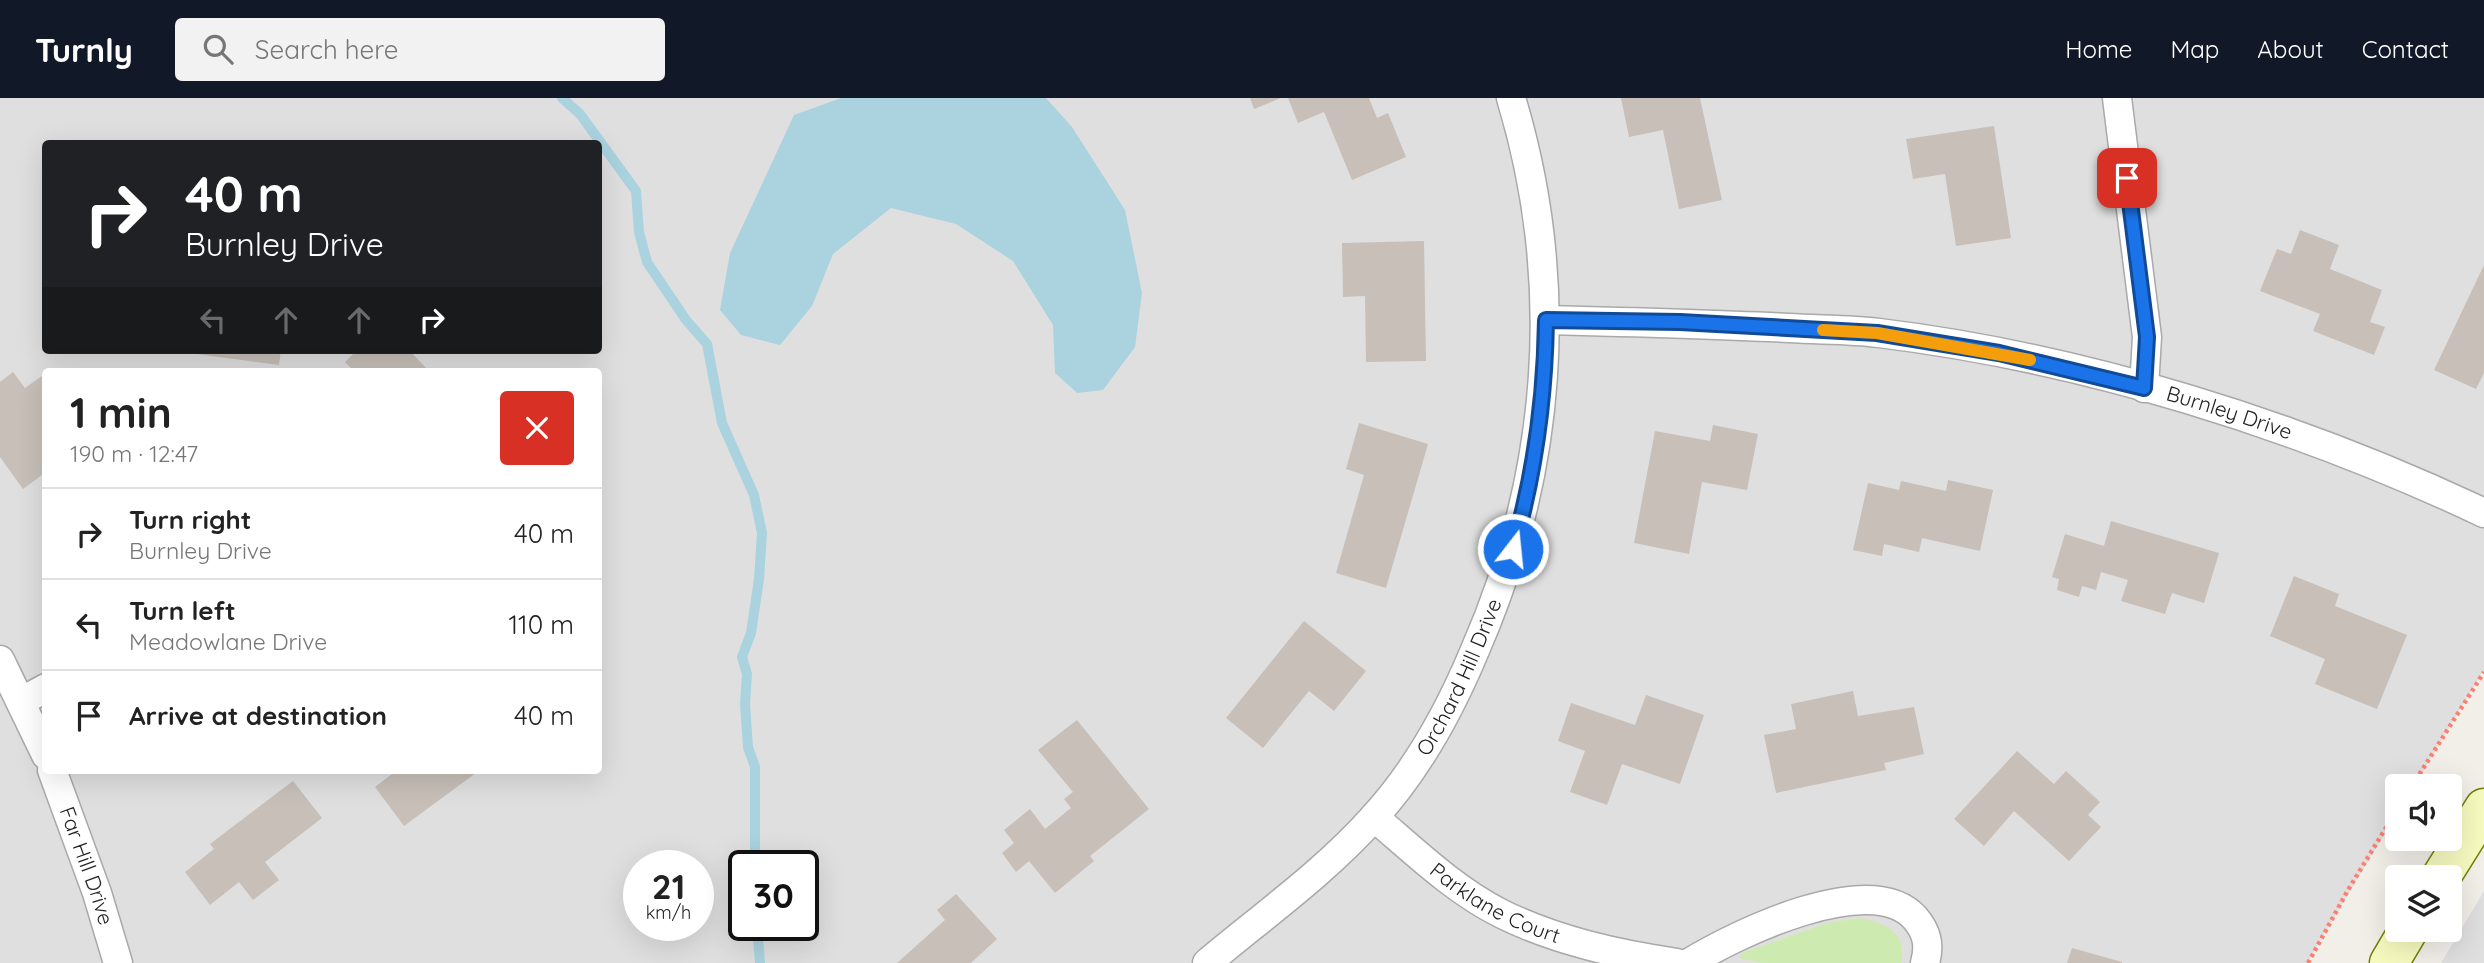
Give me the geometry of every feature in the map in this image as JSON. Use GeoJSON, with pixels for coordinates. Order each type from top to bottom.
{"type":"FeatureCollection","features":[{"type":"Feature","properties":{"kind":"street","name":"Orchard Hill Drive"},"geometry":{"type":"LineString","coordinates":[[1207,963],[1346,845],[1374,817],[1408,775],[1440,722],[1490,618],[1513,549],[1534,465],[1545,376],[1546,320],[1533,186],[1511,98]]}},
{"type":"Feature","properties":{"kind":"street"},"geometry":{"type":"LineString","coordinates":[[2117,98],[2147,337],[2144,388]]}},
{"type":"Feature","properties":{"kind":"street","name":"Burnley Drive"},"geometry":{"type":"LineString","coordinates":[[1546,320],[1680,322],[1877,333],[1999,353],[2144,388],[2339,449],[2484,513]]}},
{"type":"Feature","properties":{"kind":"street"},"geometry":{"type":"LineString","coordinates":[[0,660],[34,694],[42,735]]}},
{"type":"Feature","properties":{"kind":"street","name":"Far Hill Drive"},"geometry":{"type":"LineString","coordinates":[[53,774],[97,893],[118,963]]}},
{"type":"Feature","properties":{"kind":"street"},"geometry":{"type":"LineString","coordinates":[[2448,865],[2484,808]]}},
{"type":"Feature","properties":{"kind":"street","name":"Parklane Court"},"geometry":{"type":"LineString","coordinates":[[1374,817],[1433,867],[1501,913],[1584,944],[1677,963]]}},
{"type":"Feature","properties":{"kind":"street"},"geometry":{"type":"LineString","coordinates":[[1689,963],[1723,942],[1825,905],[1874,898],[1911,914],[1921,926],[1927,938],[1925,963]]}},
{"type":"Feature","properties":{"kind":"street"},"geometry":{"type":"LineString","coordinates":[[2389,963],[2401,942]]}},
{"type":"Feature","properties":{"kind":"path"},"geometry":{"type":"LineString","coordinates":[[2420,774],[2484,672]]}},
{"type":"Feature","properties":{"kind":"path"},"geometry":{"type":"LineString","coordinates":[[2308,963],[2347,890],[2385,829]]}},
{"type":"Feature","properties":{"kind":"shaded area"},"geometry":{"type":"Polygon","coordinates":[[[0,98],[2484,98],[2484,670],[2421,774],[2385,774],[2385,833],[2307,963],[0,963],[0,98]]]}},
{"type":"Feature","properties":{"kind":"shaded area"},"geometry":{"type":"Polygon","coordinates":[[[2484,891],[2484,963],[2441,963],[2454,942],[2462,942],[2462,928],[2484,891]]]}},
{"type":"Feature","properties":{"kind":"green space"},"geometry":{"type":"Polygon","coordinates":[[[1858,918],[1885,926],[1898,936],[1901,963],[1761,963],[1739,958],[1742,953],[1827,923],[1858,918]]]}},
{"type":"Feature","properties":{"kind":"water"},"geometry":{"type":"Polygon","coordinates":[[[841,98],[1046,98],[1072,127],[1125,210],[1142,293],[1135,347],[1103,390],[1077,393],[1055,373],[1053,325],[1013,261],[956,224],[891,208],[833,254],[812,306],[780,345],[741,335],[720,310],[730,253],[794,115],[841,98]]]}},
{"type":"Feature","properties":{"kind":"building"},"geometry":{"type":"Polygon","coordinates":[[[1250,98],[1281,98],[1254,109],[1250,98]]]}},
{"type":"Feature","properties":{"kind":"building"},"geometry":{"type":"Polygon","coordinates":[[[1288,98],[1369,98],[1377,118],[1388,113],[1406,157],[1352,180],[1324,112],[1298,123],[1288,98]]]}},
{"type":"Feature","properties":{"kind":"building"},"geometry":{"type":"Polygon","coordinates":[[[1621,98],[1700,98],[1722,200],[1679,209],[1663,130],[1629,137],[1621,98]]]}},
{"type":"Feature","properties":{"kind":"building"},"geometry":{"type":"Polygon","coordinates":[[[1994,126],[2011,238],[1956,246],[1945,174],[1913,179],[1906,139],[1994,126]]]}},
{"type":"Feature","properties":{"kind":"building"},"geometry":{"type":"Polygon","coordinates":[[[2300,230],[2339,245],[2330,269],[2382,290],[2370,322],[2385,327],[2374,355],[2313,331],[2320,314],[2260,291],[2277,249],[2291,254],[2300,230]]]}},
{"type":"Feature","properties":{"kind":"building"},"geometry":{"type":"Polygon","coordinates":[[[1424,241],[1426,361],[1366,362],[1365,296],[1343,297],[1342,243],[1424,241]]]}},
{"type":"Feature","properties":{"kind":"building"},"geometry":{"type":"Polygon","coordinates":[[[2484,265],[2484,373],[2476,389],[2434,370],[2484,265]]]}},
{"type":"Feature","properties":{"kind":"building"},"geometry":{"type":"Polygon","coordinates":[[[197,354],[280,354],[279,365],[197,354]]]}},
{"type":"Feature","properties":{"kind":"building"},"geometry":{"type":"Polygon","coordinates":[[[353,354],[413,354],[426,368],[351,368],[345,362],[353,354]]]}},
{"type":"Feature","properties":{"kind":"building"},"geometry":{"type":"Polygon","coordinates":[[[13,372],[25,388],[42,376],[42,475],[23,489],[0,457],[0,382],[13,372]]]}},
{"type":"Feature","properties":{"kind":"building"},"geometry":{"type":"Polygon","coordinates":[[[1359,423],[1428,444],[1386,588],[1336,573],[1364,475],[1346,469],[1359,423]]]}},
{"type":"Feature","properties":{"kind":"building"},"geometry":{"type":"Polygon","coordinates":[[[1713,425],[1758,434],[1747,490],[1702,482],[1689,554],[1634,543],[1655,431],[1710,441],[1713,425]]]}},
{"type":"Feature","properties":{"kind":"building"},"geometry":{"type":"Polygon","coordinates":[[[1948,480],[1993,490],[1980,551],[1922,538],[1919,552],[1884,544],[1882,556],[1853,550],[1868,483],[1899,490],[1901,481],[1946,491],[1948,480]]]}},
{"type":"Feature","properties":{"kind":"building"},"geometry":{"type":"Polygon","coordinates":[[[2111,521],[2219,553],[2204,603],[2172,593],[2165,614],[2121,601],[2128,580],[2101,572],[2096,590],[2082,586],[2079,597],[2057,590],[2059,579],[2052,577],[2065,534],[2104,546],[2111,521]]]}},
{"type":"Feature","properties":{"kind":"building"},"geometry":{"type":"Polygon","coordinates":[[[2294,576],[2339,594],[2335,606],[2407,635],[2377,709],[2315,684],[2325,659],[2270,636],[2294,576]]]}},
{"type":"Feature","properties":{"kind":"building"},"geometry":{"type":"Polygon","coordinates":[[[1304,621],[1366,671],[1334,711],[1309,691],[1263,748],[1226,718],[1304,621]]]}},
{"type":"Feature","properties":{"kind":"building"},"geometry":{"type":"Polygon","coordinates":[[[1853,691],[1858,716],[1914,707],[1924,754],[1884,763],[1886,770],[1776,793],[1764,735],[1796,729],[1791,704],[1853,691]]]}},
{"type":"Feature","properties":{"kind":"building"},"geometry":{"type":"Polygon","coordinates":[[[1646,695],[1704,715],[1680,784],[1622,764],[1607,805],[1570,792],[1585,751],[1558,741],[1571,703],[1635,725],[1646,695]]]}},
{"type":"Feature","properties":{"kind":"building"},"geometry":{"type":"Polygon","coordinates":[[[1077,720],[1149,809],[1090,856],[1094,861],[1055,893],[1029,861],[1016,872],[1002,853],[1014,843],[1004,830],[1030,809],[1045,829],[1071,808],[1064,799],[1073,792],[1038,750],[1077,720]]]}},
{"type":"Feature","properties":{"kind":"building"},"geometry":{"type":"Polygon","coordinates":[[[2017,751],[2054,784],[2066,771],[2100,802],[2088,815],[2101,827],[2069,861],[2014,811],[1984,846],[1954,819],[2017,751]]]}},
{"type":"Feature","properties":{"kind":"building"},"geometry":{"type":"Polygon","coordinates":[[[392,774],[475,774],[404,826],[375,787],[392,774]]]}},
{"type":"Feature","properties":{"kind":"building"},"geometry":{"type":"Polygon","coordinates":[[[293,781],[322,818],[265,862],[279,880],[253,900],[239,882],[210,905],[185,872],[214,849],[210,844],[293,781]]]}},
{"type":"Feature","properties":{"kind":"building"},"geometry":{"type":"Polygon","coordinates":[[[956,894],[997,939],[971,963],[897,963],[945,920],[937,910],[956,894]]]}},
{"type":"Feature","properties":{"kind":"building"},"geometry":{"type":"Polygon","coordinates":[[[2072,948],[2122,962],[2122,963],[2067,963],[2072,948]]]}},
{"type":"Feature","properties":{"kind":"waterway"},"geometry":{"type":"LineString","coordinates":[[562,98],[580,114],[599,140]]}},
{"type":"Feature","properties":{"kind":"waterway"},"geometry":{"type":"LineString","coordinates":[[602,144],[636,191],[639,232],[647,262],[686,320],[707,344],[722,423],[754,495],[762,533],[759,579],[751,633],[742,657],[747,674],[745,704],[748,747],[755,767],[755,850]]}},
{"type":"Feature","properties":{"kind":"waterway"},"geometry":{"type":"LineString","coordinates":[[758,941],[760,963]]}},
{"type":"Feature","properties":{"kind":"slow traffic"},"geometry":{"type":"LineString","coordinates":[[1823,330],[1877,333],[2030,360]]}},
{"type":"Feature","properties":{"kind":"route"},"geometry":{"type":"LineString","coordinates":[[1513,549],[1526,504],[1540,428],[1545,376],[1546,320],[1680,322],[1877,333],[1999,353],[2144,388],[2147,337],[2127,178]]}}]}
